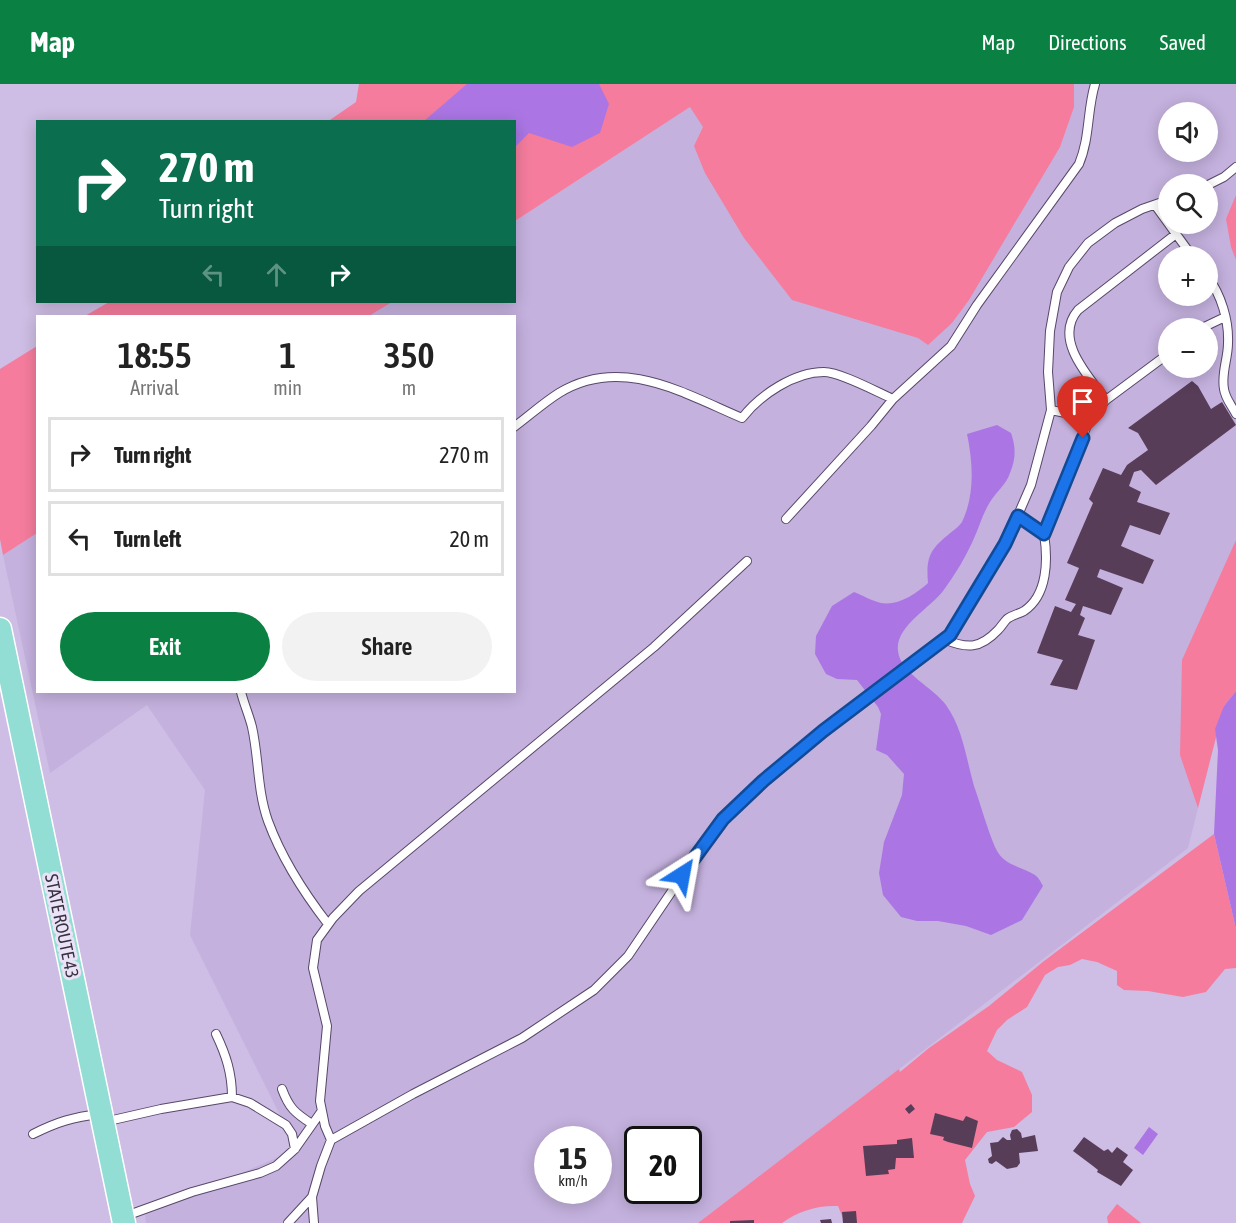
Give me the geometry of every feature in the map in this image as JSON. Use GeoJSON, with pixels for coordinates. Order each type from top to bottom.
{"type":"FeatureCollection","features":[{"type":"Feature","properties":{"kind":"main road","name":"STATE ROUTE 43"},"geometry":{"type":"LineString","coordinates":[[0,629],[102,1118],[129,1218]]}},
{"type":"Feature","properties":{"kind":"lane"},"geometry":{"type":"LineString","coordinates":[[786,519],[893,399],[951,346],[977,305],[1079,164],[1085,148],[1095,84]]}},
{"type":"Feature","properties":{"kind":"lane"},"geometry":{"type":"LineString","coordinates":[[1218,180],[1236,166]]}},
{"type":"Feature","properties":{"kind":"lane"},"geometry":{"type":"LineString","coordinates":[[314,1223],[312,1197],[331,1140],[413,1094],[522,1038],[594,990],[628,956],[694,857],[723,819],[763,781],[950,635],[1005,544],[1031,485],[1051,410],[1048,372],[1050,331],[1057,292],[1069,267],[1088,243],[1115,223],[1158,204]]}},
{"type":"Feature","properties":{"kind":"lane"},"geometry":{"type":"LineString","coordinates":[[1155,205],[1158,209]]}},
{"type":"Feature","properties":{"kind":"lane"},"geometry":{"type":"LineString","coordinates":[[1106,400],[1076,359],[1070,343],[1070,319],[1078,310],[1176,234],[1185,246]]}},
{"type":"Feature","properties":{"kind":"lane"},"geometry":{"type":"LineString","coordinates":[[1218,293],[1225,317],[1228,343],[1222,379],[1224,393],[1236,414]]}},
{"type":"Feature","properties":{"kind":"lane"},"geometry":{"type":"LineString","coordinates":[[1218,320],[1225,317]]}},
{"type":"Feature","properties":{"kind":"lane"},"geometry":{"type":"LineString","coordinates":[[944,639],[958,645],[974,647],[997,631],[1008,618],[1025,610],[1036,598],[1046,573],[1048,556],[1044,534],[1090,418],[1106,400],[1158,361]]}},
{"type":"Feature","properties":{"kind":"lane"},"geometry":{"type":"LineString","coordinates":[[516,425],[559,393],[596,379],[621,376],[656,382],[742,418],[765,394],[808,374],[826,372],[893,399]]}},
{"type":"Feature","properties":{"kind":"lane"},"geometry":{"type":"LineString","coordinates":[[1051,410],[1090,418]]}},
{"type":"Feature","properties":{"kind":"lane"},"geometry":{"type":"LineString","coordinates":[[1018,516],[1044,534]]}},
{"type":"Feature","properties":{"kind":"lane"},"geometry":{"type":"LineString","coordinates":[[331,1140],[321,1112],[321,1080],[327,1026],[313,968],[317,940],[328,924],[359,891],[654,647],[747,561]]}},
{"type":"Feature","properties":{"kind":"lane"},"geometry":{"type":"LineString","coordinates":[[242,693],[252,726],[260,792],[268,822],[294,874],[328,924]]}},
{"type":"Feature","properties":{"kind":"lane"},"geometry":{"type":"LineString","coordinates":[[216,1034],[227,1056],[232,1079],[232,1097]]}},
{"type":"Feature","properties":{"kind":"lane"},"geometry":{"type":"LineString","coordinates":[[282,1089],[288,1106],[312,1124]]}},
{"type":"Feature","properties":{"kind":"lane"},"geometry":{"type":"LineString","coordinates":[[33,1134],[72,1117],[102,1118],[232,1097],[250,1103],[286,1125],[292,1134],[295,1149]]}},
{"type":"Feature","properties":{"kind":"lane"},"geometry":{"type":"LineString","coordinates":[[129,1218],[192,1192],[260,1173],[285,1160],[321,1112]]}},
{"type":"Feature","properties":{"kind":"lane"},"geometry":{"type":"LineString","coordinates":[[288,1223],[312,1197]]}},
{"type":"Feature","properties":{"kind":"shaded area"},"geometry":{"type":"Polygon","coordinates":[[[359,84],[1074,84],[1074,107],[1060,147],[969,300],[952,323],[928,345],[918,338],[792,300],[744,238],[705,173],[694,146],[703,127],[690,107],[516,220],[516,120],[330,120],[356,102],[359,84]]]}},
{"type":"Feature","properties":{"kind":"shaded area"},"geometry":{"type":"Polygon","coordinates":[[[467,84],[599,84],[609,104],[600,133],[572,147],[529,133],[516,146],[516,120],[425,120],[467,84]]]}},
{"type":"Feature","properties":{"kind":"shaded area"},"geometry":{"type":"Polygon","coordinates":[[[1067,84],[1236,84],[1236,656],[1188,848],[698,1223],[146,1223],[145,1215],[297,1149],[190,935],[205,790],[147,705],[50,773],[3,555],[36,534],[36,693],[516,693],[516,315],[371,315],[390,303],[516,303],[516,220],[690,107],[1067,84]]]}},
{"type":"Feature","properties":{"kind":"shaded area"},"geometry":{"type":"Polygon","coordinates":[[[1236,195],[1236,260],[1226,219],[1236,195]]]}},
{"type":"Feature","properties":{"kind":"shaded area"},"geometry":{"type":"Polygon","coordinates":[[[107,303],[390,303],[371,315],[87,315],[107,303]]]}},
{"type":"Feature","properties":{"kind":"shaded area"},"geometry":{"type":"Polygon","coordinates":[[[36,347],[36,534],[3,555],[0,539],[0,369],[36,347]]]}},
{"type":"Feature","properties":{"kind":"shaded area"},"geometry":{"type":"Polygon","coordinates":[[[997,425],[1011,433],[1014,443],[1015,453],[1008,477],[992,498],[965,558],[956,572],[937,598],[907,626],[898,642],[900,659],[905,666],[941,699],[952,714],[998,853],[1007,862],[1035,875],[1043,886],[1022,920],[991,935],[966,926],[901,917],[883,895],[879,873],[884,842],[902,795],[904,774],[887,755],[876,750],[881,714],[878,707],[857,680],[837,679],[826,674],[815,654],[816,636],[832,606],[854,592],[881,603],[894,603],[912,595],[928,583],[928,561],[933,550],[961,524],[969,501],[971,456],[967,434],[997,425]]]}},
{"type":"Feature","properties":{"kind":"shaded area"},"geometry":{"type":"Polygon","coordinates":[[[1236,540],[1236,691],[1224,706],[1198,808],[1180,755],[1182,660],[1236,540]]]}},
{"type":"Feature","properties":{"kind":"shaded area"},"geometry":{"type":"Polygon","coordinates":[[[1236,691],[1236,929],[1214,834],[1218,750],[1215,729],[1224,706],[1236,691]]]}},
{"type":"Feature","properties":{"kind":"shaded area"},"geometry":{"type":"Polygon","coordinates":[[[1214,834],[1236,929],[1236,968],[1225,969],[1206,992],[1183,997],[1148,991],[1124,990],[1117,985],[1117,971],[1097,962],[1082,959],[1070,965],[1058,967],[1045,975],[1027,1007],[1007,1020],[997,1030],[987,1051],[997,1060],[1022,1072],[1032,1095],[1032,1112],[1014,1127],[987,1132],[965,1160],[975,1196],[962,1223],[845,1223],[838,1206],[831,1206],[801,1212],[782,1223],[698,1223],[899,1069],[900,1072],[929,1048],[989,1006],[1044,961],[1214,834]]]}},
{"type":"Feature","properties":{"kind":"shaded area"},"geometry":{"type":"Polygon","coordinates":[[[1149,1127],[1158,1134],[1143,1155],[1134,1148],[1149,1127]]]}},
{"type":"Feature","properties":{"kind":"shaded area"},"geometry":{"type":"Polygon","coordinates":[[[1117,1204],[1141,1223],[1108,1223],[1107,1217],[1117,1204]]]}},
{"type":"Feature","properties":{"kind":"building"},"geometry":{"type":"Polygon","coordinates":[[[1192,381],[1198,386],[1211,409],[1222,402],[1236,425],[1156,485],[1141,470],[1134,472],[1129,486],[1141,492],[1137,502],[1170,513],[1160,535],[1130,525],[1121,546],[1154,560],[1143,584],[1100,569],[1097,577],[1123,588],[1111,615],[1083,606],[1080,615],[1085,618],[1078,635],[1095,640],[1077,690],[1050,685],[1063,660],[1037,653],[1055,606],[1071,612],[1076,604],[1065,600],[1079,568],[1067,563],[1093,503],[1089,499],[1103,468],[1121,475],[1127,465],[1148,450],[1138,433],[1128,428],[1192,381]]]}},
{"type":"Feature","properties":{"kind":"building"},"geometry":{"type":"Polygon","coordinates":[[[911,1104],[915,1109],[909,1114],[905,1109],[911,1104]]]}},
{"type":"Feature","properties":{"kind":"building"},"geometry":{"type":"Polygon","coordinates":[[[935,1113],[963,1121],[966,1116],[978,1121],[972,1148],[948,1142],[943,1140],[944,1137],[930,1134],[935,1113]]]}},
{"type":"Feature","properties":{"kind":"building"},"geometry":{"type":"Polygon","coordinates":[[[1017,1129],[1022,1138],[1035,1135],[1038,1151],[1019,1153],[1020,1163],[1017,1167],[1007,1169],[996,1161],[989,1163],[988,1159],[992,1156],[990,1143],[998,1142],[1003,1137],[1011,1140],[1012,1130],[1017,1129]]]}},
{"type":"Feature","properties":{"kind":"building"},"geometry":{"type":"Polygon","coordinates":[[[1084,1137],[1104,1151],[1108,1149],[1112,1153],[1117,1147],[1128,1155],[1123,1162],[1133,1170],[1121,1186],[1097,1172],[1098,1170],[1073,1151],[1084,1137]]]}},
{"type":"Feature","properties":{"kind":"building"},"geometry":{"type":"Polygon","coordinates":[[[912,1138],[914,1158],[896,1158],[895,1169],[888,1170],[889,1174],[866,1176],[863,1146],[897,1144],[897,1140],[912,1138]]]}},
{"type":"Feature","properties":{"kind":"building"},"geometry":{"type":"Polygon","coordinates":[[[856,1211],[857,1223],[843,1223],[842,1212],[856,1211]]]}},
{"type":"Feature","properties":{"kind":"building"},"geometry":{"type":"Polygon","coordinates":[[[831,1219],[832,1223],[821,1223],[820,1220],[831,1219]]]}},
{"type":"Feature","properties":{"kind":"building"},"geometry":{"type":"Polygon","coordinates":[[[754,1220],[754,1223],[730,1223],[730,1221],[754,1220]]]}},
{"type":"Feature","properties":{"kind":"route"},"geometry":{"type":"LineString","coordinates":[[682,875],[723,819],[763,781],[823,731],[950,635],[1005,544],[1018,516],[1044,534],[1083,438]]}}]}
